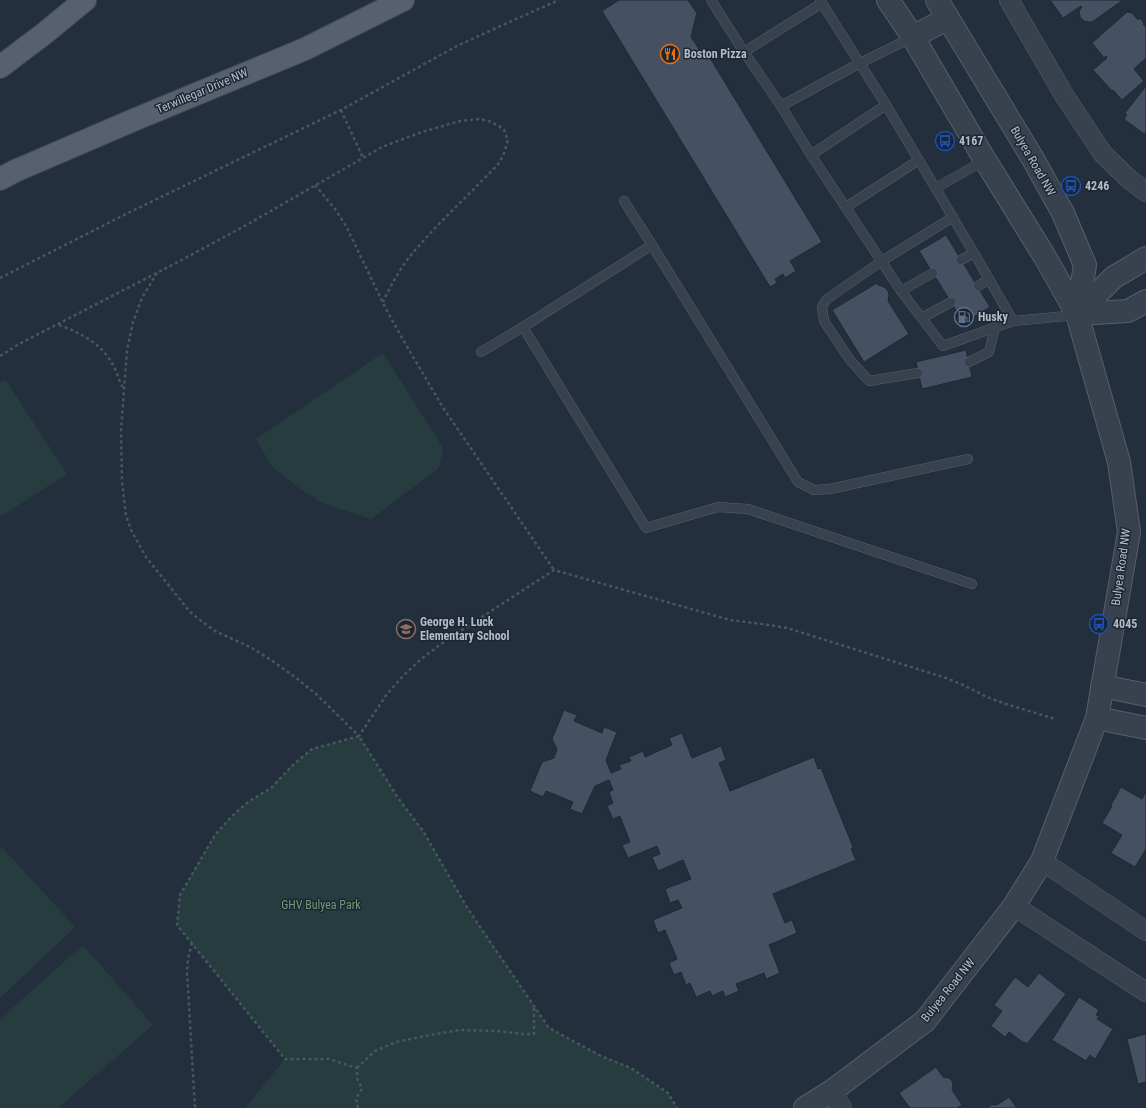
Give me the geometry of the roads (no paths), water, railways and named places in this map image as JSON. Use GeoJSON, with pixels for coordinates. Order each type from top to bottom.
{"type":"FeatureCollection","features":[{"type":"Feature","properties":{"kind":"main road"},"geometry":{"type":"LineString","coordinates":[[0,67],[85,0]]}},
{"type":"Feature","properties":{"kind":"main road","name":"Terwillegar Drive NW"},"geometry":{"type":"LineString","coordinates":[[0,179],[136,119],[305,49],[403,0]]}},
{"type":"Feature","properties":{"kind":"street","name":"Bulyea Road NW"},"geometry":{"type":"LineString","coordinates":[[805,1108],[837,1100],[925,1021],[1014,906],[1042,862],[1097,718],[1128,532],[1119,462],[1077,314],[1042,250],[985,160],[913,37],[888,0]]}},
{"type":"Feature","properties":{"kind":"street"},"geometry":{"type":"LineString","coordinates":[[1009,0],[1064,95],[1103,154],[1130,180],[1146,192]]}},
{"type":"Feature","properties":{"kind":"street","name":"Bulyea Road NW"},"geometry":{"type":"LineString","coordinates":[[913,37],[943,9],[1063,213],[1085,265],[1077,314]]}},
{"type":"Feature","properties":{"kind":"street"},"geometry":{"type":"LineString","coordinates":[[1077,314],[1114,277],[1146,258]]}},
{"type":"Feature","properties":{"kind":"street"},"geometry":{"type":"LineString","coordinates":[[1077,314],[1128,311],[1146,301]]}},
{"type":"Feature","properties":{"kind":"street"},"geometry":{"type":"LineString","coordinates":[[1102,686],[1146,695]]}},
{"type":"Feature","properties":{"kind":"street"},"geometry":{"type":"LineString","coordinates":[[1097,718],[1146,728]]}},
{"type":"Feature","properties":{"kind":"street"},"geometry":{"type":"LineString","coordinates":[[1042,862],[1146,931]]}},
{"type":"Feature","properties":{"kind":"street"},"geometry":{"type":"LineString","coordinates":[[1014,906],[1146,992]]}},
{"type":"Feature","properties":{"kind":"lane"},"geometry":{"type":"LineString","coordinates":[[711,0],[901,291],[943,346],[1013,321],[1077,314]]}},
{"type":"Feature","properties":{"kind":"lane"},"geometry":{"type":"LineString","coordinates":[[744,52],[821,2],[936,188],[1013,321]]}},
{"type":"Feature","properties":{"kind":"lane"},"geometry":{"type":"LineString","coordinates":[[781,106],[860,63],[913,37]]}},
{"type":"Feature","properties":{"kind":"lane"},"geometry":{"type":"LineString","coordinates":[[811,155],[886,105]]}},
{"type":"Feature","properties":{"kind":"lane"},"geometry":{"type":"LineString","coordinates":[[846,207],[919,160]]}},
{"type":"Feature","properties":{"kind":"lane"},"geometry":{"type":"LineString","coordinates":[[936,188],[985,160]]}},
{"type":"Feature","properties":{"kind":"lane"},"geometry":{"type":"LineString","coordinates":[[624,201],[798,482],[814,490],[830,488],[968,459]]}},
{"type":"Feature","properties":{"kind":"lane"},"geometry":{"type":"LineString","coordinates":[[918,373],[869,381],[850,360],[824,321],[822,307],[826,300],[953,217]]}},
{"type":"Feature","properties":{"kind":"lane"},"geometry":{"type":"LineString","coordinates":[[481,352],[652,245]]}},
{"type":"Feature","properties":{"kind":"lane"},"geometry":{"type":"LineString","coordinates":[[961,260],[974,253]]}},
{"type":"Feature","properties":{"kind":"lane"},"geometry":{"type":"LineString","coordinates":[[901,291],[933,273]]}},
{"type":"Feature","properties":{"kind":"lane"},"geometry":{"type":"LineString","coordinates":[[978,286],[990,279]]}},
{"type":"Feature","properties":{"kind":"lane"},"geometry":{"type":"LineString","coordinates":[[922,318],[951,302]]}},
{"type":"Feature","properties":{"kind":"lane"},"geometry":{"type":"LineString","coordinates":[[523,327],[646,528],[718,507],[748,509],[972,584]]}},
{"type":"Feature","properties":{"kind":"lane"},"geometry":{"type":"LineString","coordinates":[[969,362],[989,352],[995,328]]}},
{"type":"Feature","properties":{"kind":"place","name":"Boston Pizza"},"geometry":{"type":"Point","coordinates":[670,54]}},
{"type":"Feature","properties":{"kind":"place","name":"4167"},"geometry":{"type":"Point","coordinates":[945,141]}},
{"type":"Feature","properties":{"kind":"place","name":"4246"},"geometry":{"type":"Point","coordinates":[1071,186]}},
{"type":"Feature","properties":{"kind":"place","name":"Husky"},"geometry":{"type":"Point","coordinates":[964,317]}},
{"type":"Feature","properties":{"kind":"place","name":"4045"},"geometry":{"type":"Point","coordinates":[1099,624]}},
{"type":"Feature","properties":{"kind":"place","name":"George H. Luck Elementary School"},"geometry":{"type":"Point","coordinates":[406,629]}},
{"type":"Feature","properties":{"kind":"park label","name":"GHV Bulyea Park"},"geometry":{"type":"Point","coordinates":[321,905]}}]}
